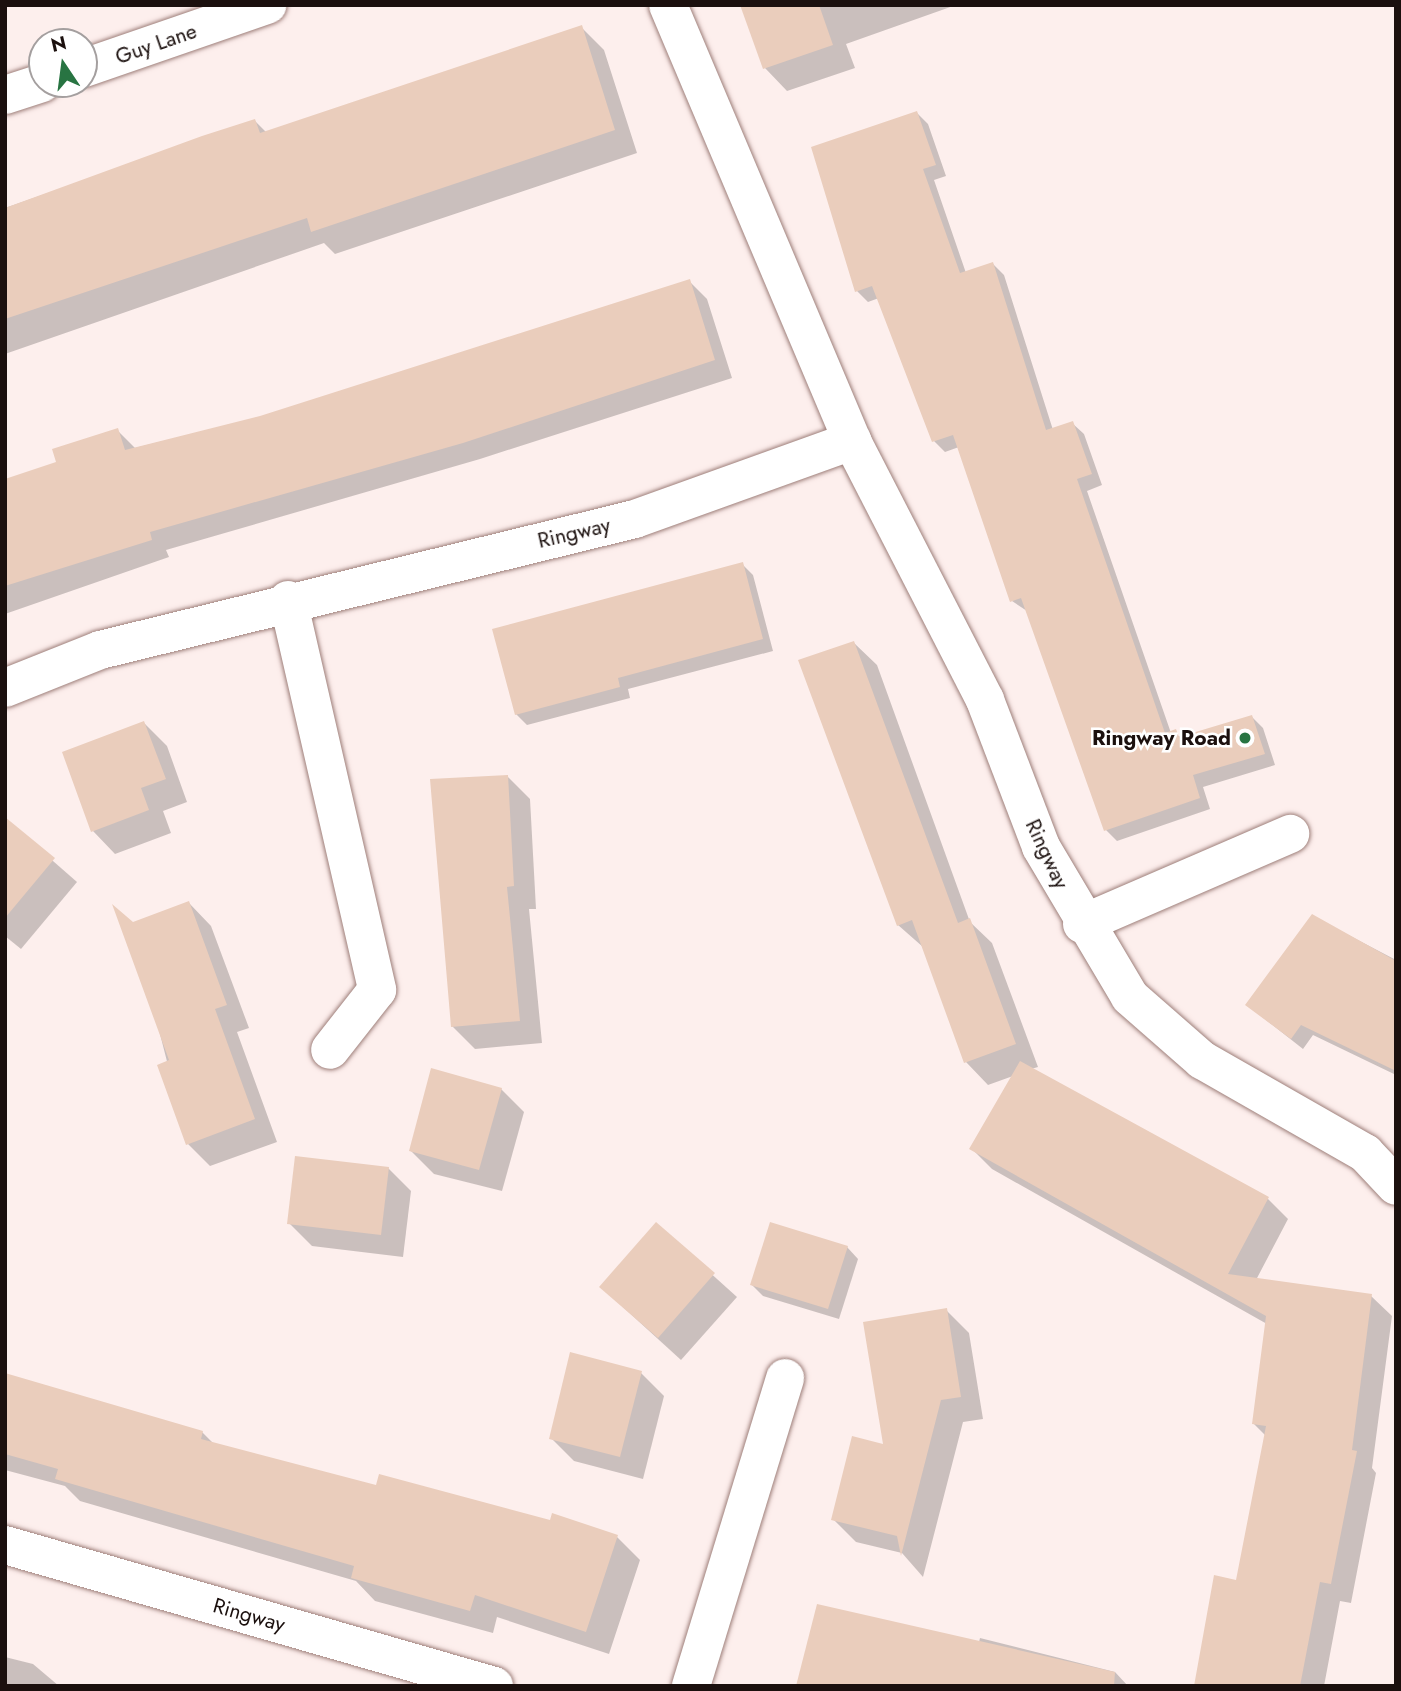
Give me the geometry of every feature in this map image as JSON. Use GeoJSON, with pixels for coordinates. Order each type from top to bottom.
{"type":"FeatureCollection","features":[{"type":"Feature","properties":{"kind":"street","name":"Guy Lane"},"geometry":{"type":"LineString","coordinates":[[98,62],[226,12],[267,5]]}},
{"type":"Feature","properties":{"kind":"street","name":"Ringway"},"geometry":{"type":"LineString","coordinates":[[668,5],[852,441],[985,700],[1041,847],[1082,924],[1130,997],[1202,1060],[1365,1153],[1396,1186]]}},
{"type":"Feature","properties":{"kind":"street"},"geometry":{"type":"LineString","coordinates":[[5,95],[28,88]]}},
{"type":"Feature","properties":{"kind":"street","name":"Ringway"},"geometry":{"type":"LineString","coordinates":[[5,688],[100,650],[288,600],[635,519],[852,441]]}},
{"type":"Feature","properties":{"kind":"street"},"geometry":{"type":"LineString","coordinates":[[288,600],[377,990],[330,1050]]}},
{"type":"Feature","properties":{"kind":"street"},"geometry":{"type":"LineString","coordinates":[[1082,924],[1290,834]]}},
{"type":"Feature","properties":{"kind":"street"},"geometry":{"type":"LineString","coordinates":[[691,1686],[785,1378]]}},
{"type":"Feature","properties":{"kind":"street","name":"Ringway"},"geometry":{"type":"LineString","coordinates":[[5,1545],[494,1686]]}},
{"type":"Feature","properties":{"kind":"building"},"geometry":{"type":"Polygon","coordinates":[[[740,5],[819,5],[833,45],[763,69],[740,5]]]}},
{"type":"Feature","properties":{"kind":"building"},"geometry":{"type":"Polygon","coordinates":[[[582,25],[615,130],[311,232],[307,218],[5,319],[5,208],[255,119],[260,133],[582,25]]]}},
{"type":"Feature","properties":{"kind":"building"},"geometry":{"type":"Polygon","coordinates":[[[917,111],[936,165],[923,169],[960,273],[993,262],[1046,430],[1073,421],[1092,474],[1077,479],[1165,733],[1176,729],[1179,737],[1252,715],[1265,754],[1193,775],[1200,798],[1104,831],[1021,598],[1010,602],[953,435],[932,442],[872,286],[855,292],[811,147],[917,111]]]}},
{"type":"Feature","properties":{"kind":"building"},"geometry":{"type":"Polygon","coordinates":[[[690,279],[715,360],[463,443],[150,532],[152,540],[5,586],[5,479],[56,462],[52,449],[118,428],[125,450],[260,416],[690,279]]]}},
{"type":"Feature","properties":{"kind":"building"},"geometry":{"type":"Polygon","coordinates":[[[743,562],[763,639],[618,678],[620,687],[515,715],[492,629],[743,562]]]}},
{"type":"Feature","properties":{"kind":"building"},"geometry":{"type":"Polygon","coordinates":[[[854,641],[958,923],[970,918],[1016,1044],[964,1063],[912,920],[897,926],[798,660],[854,641]]]}},
{"type":"Feature","properties":{"kind":"building"},"geometry":{"type":"Polygon","coordinates":[[[144,721],[166,779],[141,788],[149,810],[91,832],[62,752],[144,721]]]}},
{"type":"Feature","properties":{"kind":"building"},"geometry":{"type":"Polygon","coordinates":[[[508,775],[514,886],[507,887],[520,1021],[451,1027],[430,779],[508,775]]]}},
{"type":"Feature","properties":{"kind":"building"},"geometry":{"type":"Polygon","coordinates":[[[5,817],[55,858],[5,918],[5,817]]]}},
{"type":"Feature","properties":{"kind":"building"},"geometry":{"type":"Polygon","coordinates":[[[189,901],[227,1005],[215,1009],[255,1119],[186,1145],[157,1065],[169,1060],[112,904],[133,922],[189,901]]]}},
{"type":"Feature","properties":{"kind":"building"},"geometry":{"type":"Polygon","coordinates":[[[1312,914],[1396,961],[1396,1071],[1301,1025],[1291,1039],[1245,1005],[1312,914]]]}},
{"type":"Feature","properties":{"kind":"building"},"geometry":{"type":"Polygon","coordinates":[[[1020,1061],[1269,1197],[1228,1274],[1372,1294],[1352,1450],[1357,1451],[1331,1584],[1320,1582],[1300,1686],[1194,1686],[1214,1575],[1236,1580],[1266,1426],[1252,1424],[1266,1316],[969,1149],[1020,1061]]]}},
{"type":"Feature","properties":{"kind":"building"},"geometry":{"type":"Polygon","coordinates":[[[431,1068],[502,1088],[479,1170],[409,1151],[431,1068]]]}},
{"type":"Feature","properties":{"kind":"building"},"geometry":{"type":"Polygon","coordinates":[[[295,1156],[389,1167],[381,1235],[287,1224],[295,1156]]]}},
{"type":"Feature","properties":{"kind":"building"},"geometry":{"type":"Polygon","coordinates":[[[656,1222],[715,1273],[658,1338],[599,1287],[656,1222]]]}},
{"type":"Feature","properties":{"kind":"building"},"geometry":{"type":"Polygon","coordinates":[[[770,1222],[848,1246],[828,1309],[750,1285],[770,1222]]]}},
{"type":"Feature","properties":{"kind":"building"},"geometry":{"type":"Polygon","coordinates":[[[947,1308],[961,1397],[941,1400],[901,1556],[897,1536],[831,1520],[852,1436],[883,1444],[863,1322],[947,1308]]]}},
{"type":"Feature","properties":{"kind":"building"},"geometry":{"type":"Polygon","coordinates":[[[570,1352],[642,1371],[620,1457],[549,1439],[570,1352]]]}},
{"type":"Feature","properties":{"kind":"building"},"geometry":{"type":"Polygon","coordinates":[[[5,1373],[203,1431],[201,1439],[376,1485],[379,1474],[550,1520],[552,1513],[618,1535],[586,1632],[475,1595],[470,1611],[351,1578],[354,1566],[55,1479],[58,1469],[5,1454],[5,1373]]]}},
{"type":"Feature","properties":{"kind":"building"},"geometry":{"type":"Polygon","coordinates":[[[817,1604],[1115,1672],[1114,1686],[796,1686],[817,1604]]]}},
{"type":"Feature","properties":{"kind":"place","name":"Ringway Road"},"geometry":{"type":"Point","coordinates":[1245,738]}}]}
